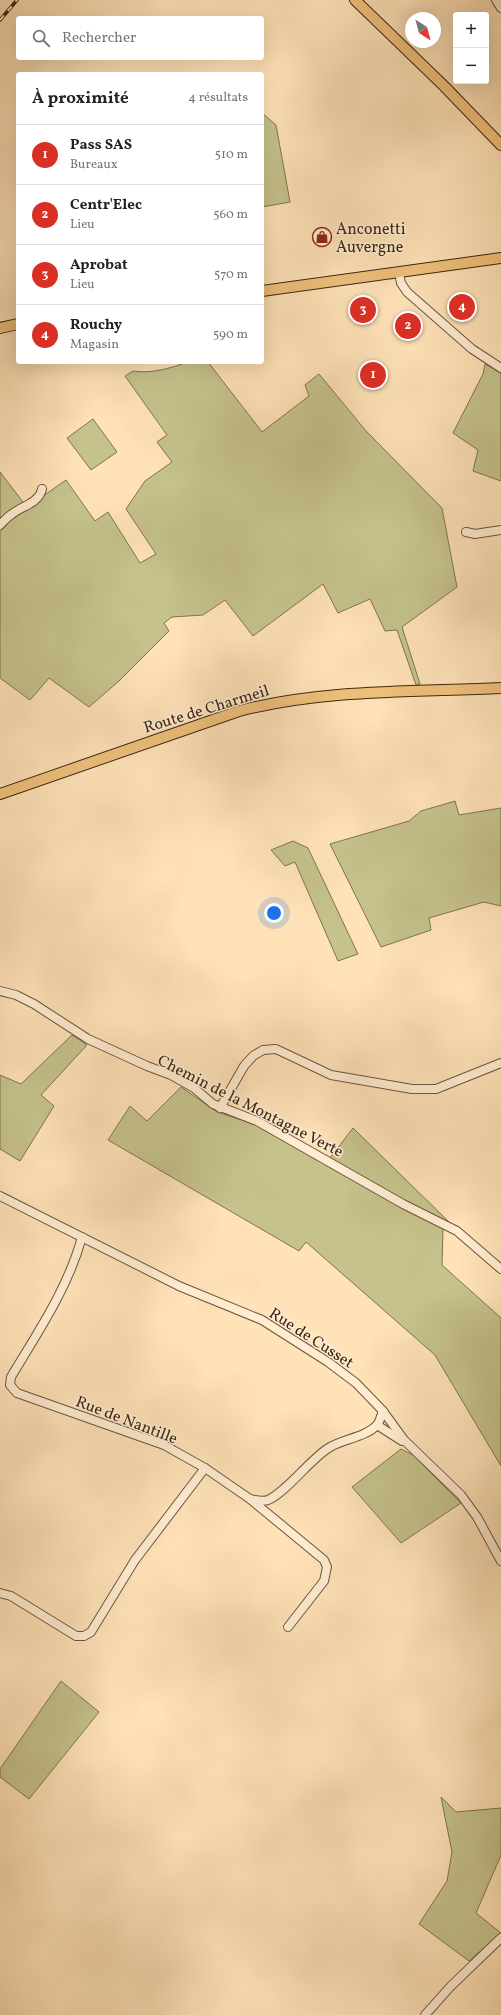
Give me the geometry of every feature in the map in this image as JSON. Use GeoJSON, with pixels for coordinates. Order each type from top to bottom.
{"type":"FeatureCollection","features":[{"type":"Feature","properties":{"kind":"main road"},"geometry":{"type":"LineString","coordinates":[[355,0],[464,106],[501,145]]}},
{"type":"Feature","properties":{"kind":"main road"},"geometry":{"type":"LineString","coordinates":[[264,291],[501,258]]}},
{"type":"Feature","properties":{"kind":"main road"},"geometry":{"type":"LineString","coordinates":[[0,328],[16,324]]}},
{"type":"Feature","properties":{"kind":"main road","name":"Route de Charmeil"},"geometry":{"type":"LineString","coordinates":[[0,794],[239,711],[272,702],[308,698],[501,688]]}},
{"type":"Feature","properties":{"kind":"street"},"geometry":{"type":"LineString","coordinates":[[496,0],[501,8]]}},
{"type":"Feature","properties":{"kind":"street"},"geometry":{"type":"LineString","coordinates":[[399,273],[401,283],[407,292],[472,348],[501,368]]}},
{"type":"Feature","properties":{"kind":"street"},"geometry":{"type":"LineString","coordinates":[[0,525],[11,514],[37,499],[41,494],[42,489]]}},
{"type":"Feature","properties":{"kind":"street"},"geometry":{"type":"LineString","coordinates":[[466,532],[475,534],[501,530]]}},
{"type":"Feature","properties":{"kind":"street","name":"Chemin de la Montagne Verte"},"geometry":{"type":"LineString","coordinates":[[0,991],[16,995],[34,1004],[88,1039],[147,1066],[171,1075],[194,1088],[212,1104],[256,1121],[403,1204],[457,1231],[501,1269]]}},
{"type":"Feature","properties":{"kind":"street"},"geometry":{"type":"LineString","coordinates":[[220,1108],[244,1066],[253,1056],[263,1050],[276,1050],[330,1075],[412,1088],[436,1089],[501,1063]]}},
{"type":"Feature","properties":{"kind":"street","name":"Rue de Cusset"},"geometry":{"type":"LineString","coordinates":[[0,1196],[180,1286],[262,1320],[280,1330],[328,1362],[356,1383],[383,1411],[404,1440],[461,1495],[478,1517],[501,1561]]}},
{"type":"Feature","properties":{"kind":"street","name":"Rue de Nantille"},"geometry":{"type":"LineString","coordinates":[[82,1236],[75,1262],[62,1290],[11,1377],[10,1385],[13,1390],[74,1414],[164,1445],[204,1468],[250,1499],[268,1516],[324,1560],[327,1567],[324,1581],[288,1627]]}},
{"type":"Feature","properties":{"kind":"street"},"geometry":{"type":"LineString","coordinates":[[250,1499],[267,1500],[278,1493],[311,1461],[328,1448],[359,1436],[377,1425],[383,1411]]}},
{"type":"Feature","properties":{"kind":"street"},"geometry":{"type":"LineString","coordinates":[[377,1425],[402,1441],[404,1440]]}},
{"type":"Feature","properties":{"kind":"street"},"geometry":{"type":"LineString","coordinates":[[0,1593],[11,1596],[76,1636],[84,1636],[91,1632],[135,1560],[204,1468]]}},
{"type":"Feature","properties":{"kind":"street"},"geometry":{"type":"LineString","coordinates":[[267,1500],[266,1509],[268,1516]]}},
{"type":"Feature","properties":{"kind":"street"},"geometry":{"type":"LineString","coordinates":[[425,2015],[456,1980],[501,1938]]}},
{"type":"Feature","properties":{"kind":"shaded area"},"geometry":{"type":"Polygon","coordinates":[[[264,115],[276,125],[290,202],[264,207],[264,115]]]}},
{"type":"Feature","properties":{"kind":"shaded area"},"geometry":{"type":"Polygon","coordinates":[[[181,364],[210,364],[262,432],[309,396],[305,385],[319,374],[366,431],[442,508],[457,587],[402,627],[420,684],[416,685],[397,630],[385,631],[370,599],[338,613],[323,584],[253,636],[225,600],[203,615],[172,617],[164,623],[169,631],[119,681],[89,707],[49,678],[30,700],[0,678],[0,532],[13,517],[66,480],[95,521],[108,512],[140,563],[156,554],[126,509],[145,481],[172,462],[157,442],[167,435],[125,376],[133,371],[147,372],[181,364]]]}},
{"type":"Feature","properties":{"kind":"shaded area"},"geometry":{"type":"Polygon","coordinates":[[[485,364],[501,373],[501,481],[473,471],[478,450],[453,433],[483,374],[485,364]]]}},
{"type":"Feature","properties":{"kind":"shaded area"},"geometry":{"type":"Polygon","coordinates":[[[93,419],[117,452],[91,470],[67,438],[93,419]]]}},
{"type":"Feature","properties":{"kind":"shaded area"},"geometry":{"type":"Polygon","coordinates":[[[0,472],[23,502],[0,519],[0,472]]]}},
{"type":"Feature","properties":{"kind":"shaded area"},"geometry":{"type":"Polygon","coordinates":[[[455,801],[459,815],[501,808],[501,906],[484,902],[429,918],[431,930],[381,947],[330,844],[409,821],[421,811],[455,801]]]}},
{"type":"Feature","properties":{"kind":"shaded area"},"geometry":{"type":"Polygon","coordinates":[[[293,841],[308,848],[358,954],[338,961],[295,862],[285,866],[271,850],[293,841]]]}},
{"type":"Feature","properties":{"kind":"shaded area"},"geometry":{"type":"Polygon","coordinates":[[[72,1035],[87,1045],[41,1095],[54,1106],[20,1161],[0,1149],[0,1075],[21,1084],[72,1035]]]}},
{"type":"Feature","properties":{"kind":"shaded area"},"geometry":{"type":"Polygon","coordinates":[[[181,1087],[217,1112],[257,1125],[326,1163],[353,1128],[450,1223],[443,1229],[442,1265],[501,1318],[501,1466],[435,1355],[306,1242],[299,1251],[108,1140],[130,1106],[147,1121],[181,1087]]]}},
{"type":"Feature","properties":{"kind":"shaded area"},"geometry":{"type":"Polygon","coordinates":[[[401,1449],[413,1455],[461,1503],[401,1543],[352,1487],[401,1449]]]}},
{"type":"Feature","properties":{"kind":"shaded area"},"geometry":{"type":"Polygon","coordinates":[[[61,1681],[99,1712],[29,1799],[0,1777],[0,1769],[61,1681]]]}},
{"type":"Feature","properties":{"kind":"shaded area"},"geometry":{"type":"Polygon","coordinates":[[[441,1797],[456,1812],[501,1808],[501,1855],[476,1913],[501,1933],[469,1961],[419,1924],[447,1881],[452,1852],[441,1797]]]}},
{"type":"Feature","properties":{"kind":"railway"},"geometry":{"type":"LineString","coordinates":[[0,20],[17,0]]}},
{"type":"Feature","properties":{"kind":"place","name":"Anconetti Auvergne"},"geometry":{"type":"Point","coordinates":[322,237]}},
{"type":"Feature","properties":{"kind":"place","name":"Rouchy"},"geometry":{"type":"Point","coordinates":[462,307]}},
{"type":"Feature","properties":{"kind":"place","name":"Aprobat"},"geometry":{"type":"Point","coordinates":[363,310]}},
{"type":"Feature","properties":{"kind":"place","name":"Centr'Elec"},"geometry":{"type":"Point","coordinates":[408,326]}},
{"type":"Feature","properties":{"kind":"place","name":"Pass SAS"},"geometry":{"type":"Point","coordinates":[373,375]}}]}
